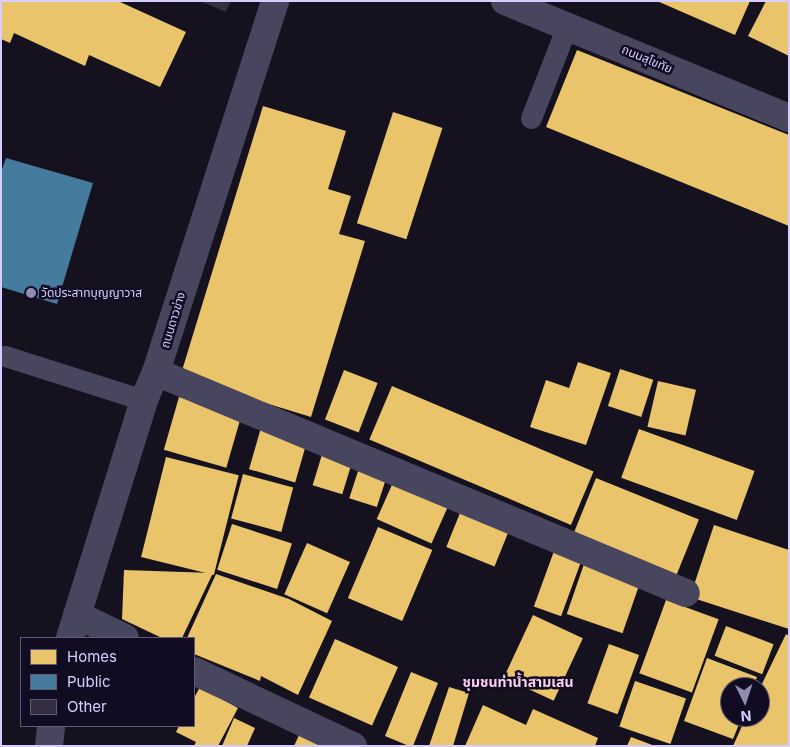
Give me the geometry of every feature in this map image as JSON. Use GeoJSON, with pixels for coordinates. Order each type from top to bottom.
{"type":"FeatureCollection","features":[{"type":"Feature","properties":{"kind":"street","name":"ถนนดาวข่าง"},"geometry":{"type":"LineString","coordinates":[[74,627],[144,400],[156,372],[275,1]]}},
{"type":"Feature","properties":{"kind":"street","name":"ถนนสุโขทัย"},"geometry":{"type":"LineString","coordinates":[[505,1],[789,118]]}},
{"type":"Feature","properties":{"kind":"street"},"geometry":{"type":"LineString","coordinates":[[156,372],[686,593]]}},
{"type":"Feature","properties":{"kind":"street"},"geometry":{"type":"LineString","coordinates":[[74,627],[121,637]]}},
{"type":"Feature","properties":{"kind":"street"},"geometry":{"type":"LineString","coordinates":[[195,670],[353,746]]}},
{"type":"Feature","properties":{"kind":"street"},"geometry":{"type":"LineString","coordinates":[[49,746],[51,727]]}},
{"type":"Feature","properties":{"kind":"lane"},"geometry":{"type":"LineString","coordinates":[[531,118],[567,26]]}},
{"type":"Feature","properties":{"kind":"lane"},"geometry":{"type":"LineString","coordinates":[[2,356],[144,400]]}},
{"type":"Feature","properties":{"kind":"building: Homes"},"geometry":{"type":"Polygon","coordinates":[[[1,1],[118,1],[186,32],[160,87],[89,55],[85,66],[14,33],[10,43],[1,39],[1,1]]]}},
{"type":"Feature","properties":{"kind":"building: Homes"},"geometry":{"type":"Polygon","coordinates":[[[657,1],[750,1],[735,35],[657,1]]]}},
{"type":"Feature","properties":{"kind":"building: Homes"},"geometry":{"type":"Polygon","coordinates":[[[766,1],[789,1],[789,56],[748,36],[766,1]]]}},
{"type":"Feature","properties":{"kind":"building: Homes"},"geometry":{"type":"Polygon","coordinates":[[[577,50],[789,135],[789,226],[546,127],[577,50]]]}},
{"type":"Feature","properties":{"kind":"building: Homes"},"geometry":{"type":"Polygon","coordinates":[[[263,106],[346,131],[328,189],[351,196],[339,234],[365,241],[311,417],[180,377],[263,106]]]}},
{"type":"Feature","properties":{"kind":"building: Homes"},"geometry":{"type":"Polygon","coordinates":[[[393,112],[442,128],[406,239],[357,223],[393,112]]]}},
{"type":"Feature","properties":{"kind":"building: Homes"},"geometry":{"type":"Polygon","coordinates":[[[578,362],[611,373],[586,445],[530,427],[546,380],[569,388],[578,362]]]}},
{"type":"Feature","properties":{"kind":"building: Homes"},"geometry":{"type":"Polygon","coordinates":[[[620,369],[653,380],[641,417],[608,406],[620,369]]]}},
{"type":"Feature","properties":{"kind":"building: Homes"},"geometry":{"type":"Polygon","coordinates":[[[344,370],[378,383],[359,432],[325,419],[344,370]]]}},
{"type":"Feature","properties":{"kind":"building: Homes"},"geometry":{"type":"Polygon","coordinates":[[[658,381],[696,390],[685,436],[647,427],[658,381]]]}},
{"type":"Feature","properties":{"kind":"building: Homes"},"geometry":{"type":"Polygon","coordinates":[[[392,386],[594,472],[571,525],[369,439],[392,386]]]}},
{"type":"Feature","properties":{"kind":"building: Homes"},"geometry":{"type":"Polygon","coordinates":[[[179,397],[241,415],[226,468],[164,450],[179,397]]]}},
{"type":"Feature","properties":{"kind":"building: Homes"},"geometry":{"type":"Polygon","coordinates":[[[262,424],[308,437],[295,482],[249,469],[262,424]]]}},
{"type":"Feature","properties":{"kind":"building: Homes"},"geometry":{"type":"Polygon","coordinates":[[[639,429],[755,471],[737,520],[621,478],[639,429]]]}},
{"type":"Feature","properties":{"kind":"building: Homes"},"geometry":{"type":"Polygon","coordinates":[[[324,448],[354,457],[342,494],[313,485],[324,448]]]}},
{"type":"Feature","properties":{"kind":"building: Homes"},"geometry":{"type":"Polygon","coordinates":[[[166,457],[239,475],[214,575],[141,557],[166,457]]]}},
{"type":"Feature","properties":{"kind":"building: Homes"},"geometry":{"type":"Polygon","coordinates":[[[361,462],[389,471],[377,507],[349,498],[361,462]]]}},
{"type":"Feature","properties":{"kind":"building: Homes"},"geometry":{"type":"Polygon","coordinates":[[[243,474],[293,487],[281,532],[231,518],[243,474]]]}},
{"type":"Feature","properties":{"kind":"building: Homes"},"geometry":{"type":"Polygon","coordinates":[[[395,478],[450,502],[432,544],[377,519],[395,478]]]}},
{"type":"Feature","properties":{"kind":"building: Homes"},"geometry":{"type":"Polygon","coordinates":[[[596,478],[699,520],[673,584],[570,542],[596,478]]]}},
{"type":"Feature","properties":{"kind":"building: Homes"},"geometry":{"type":"Polygon","coordinates":[[[462,508],[510,527],[494,566],[446,547],[462,508]]]}},
{"type":"Feature","properties":{"kind":"building: Homes"},"geometry":{"type":"Polygon","coordinates":[[[232,524],[292,543],[277,589],[217,570],[232,524]]]}},
{"type":"Feature","properties":{"kind":"building: Homes"},"geometry":{"type":"Polygon","coordinates":[[[714,525],[789,550],[789,629],[690,597],[714,525]]]}},
{"type":"Feature","properties":{"kind":"building: Homes"},"geometry":{"type":"Polygon","coordinates":[[[378,527],[432,550],[402,621],[348,598],[378,527]]]}},
{"type":"Feature","properties":{"kind":"building: Homes"},"geometry":{"type":"Polygon","coordinates":[[[307,543],[350,562],[327,613],[284,594],[307,543]]]}},
{"type":"Feature","properties":{"kind":"building: Homes"},"geometry":{"type":"Polygon","coordinates":[[[554,551],[581,561],[561,616],[534,606],[554,551]]]}},
{"type":"Feature","properties":{"kind":"building: Homes"},"geometry":{"type":"Polygon","coordinates":[[[584,564],[640,583],[623,633],[567,614],[584,564]]]}},
{"type":"Feature","properties":{"kind":"building: Homes"},"geometry":{"type":"Polygon","coordinates":[[[124,570],[213,573],[182,637],[160,637],[122,619],[124,570]]]}},
{"type":"Feature","properties":{"kind":"building: Homes"},"geometry":{"type":"Polygon","coordinates":[[[216,574],[289,599],[332,621],[298,695],[261,676],[260,681],[195,654],[195,637],[187,637],[216,574]]]}},
{"type":"Feature","properties":{"kind":"building: Homes"},"geometry":{"type":"Polygon","coordinates":[[[666,600],[719,619],[692,692],[639,673],[666,600]]]}},
{"type":"Feature","properties":{"kind":"building: Homes"},"geometry":{"type":"Polygon","coordinates":[[[533,615],[583,638],[554,701],[504,678],[533,615]]]}},
{"type":"Feature","properties":{"kind":"building: Homes"},"geometry":{"type":"Polygon","coordinates":[[[726,626],[774,644],[762,674],[715,656],[726,626]]]}},
{"type":"Feature","properties":{"kind":"building: Homes"},"geometry":{"type":"Polygon","coordinates":[[[786,634],[789,636],[789,746],[733,746],[742,727],[770,727],[770,677],[765,677],[786,634]]]}},
{"type":"Feature","properties":{"kind":"building: Homes"},"geometry":{"type":"Polygon","coordinates":[[[335,639],[398,667],[372,726],[309,697],[335,639]]]}},
{"type":"Feature","properties":{"kind":"building: Homes"},"geometry":{"type":"Polygon","coordinates":[[[609,644],[639,655],[618,714],[587,703],[609,644]]]}},
{"type":"Feature","properties":{"kind":"building: Homes"},"geometry":{"type":"Polygon","coordinates":[[[707,658],[757,677],[720,677],[720,727],[738,727],[733,739],[684,721],[707,658]]]}},
{"type":"Feature","properties":{"kind":"building: Homes"},"geometry":{"type":"Polygon","coordinates":[[[411,672],[438,683],[413,746],[409,746],[385,736],[411,672]]]}},
{"type":"Feature","properties":{"kind":"building: Homes"},"geometry":{"type":"Polygon","coordinates":[[[635,681],[686,699],[670,744],[619,726],[635,681]]]}},
{"type":"Feature","properties":{"kind":"building: Homes"},"geometry":{"type":"Polygon","coordinates":[[[200,687],[238,708],[218,746],[194,746],[196,742],[176,732],[178,727],[195,727],[195,696],[200,687]]]}},
{"type":"Feature","properties":{"kind":"building: Homes"},"geometry":{"type":"Polygon","coordinates":[[[449,687],[469,693],[453,746],[429,746],[449,687]]]}},
{"type":"Feature","properties":{"kind":"building: Homes"},"geometry":{"type":"Polygon","coordinates":[[[483,705],[526,725],[533,709],[598,738],[595,746],[465,746],[483,705]]]}},
{"type":"Feature","properties":{"kind":"building: Homes"},"geometry":{"type":"Polygon","coordinates":[[[234,718],[255,728],[247,746],[222,746],[234,718]]]}},
{"type":"Feature","properties":{"kind":"building: Homes"},"geometry":{"type":"Polygon","coordinates":[[[301,731],[332,746],[294,746],[301,731]]]}},
{"type":"Feature","properties":{"kind":"building: Homes"},"geometry":{"type":"Polygon","coordinates":[[[631,737],[655,746],[627,746],[631,737]]]}},
{"type":"Feature","properties":{"kind":"building: Public"},"geometry":{"type":"Polygon","coordinates":[[[6,158],[93,183],[57,304],[1,287],[1,172],[6,158]]]}},
{"type":"Feature","properties":{"kind":"building: Other"},"geometry":{"type":"Polygon","coordinates":[[[200,1],[231,1],[226,12],[200,1]]]}},
{"type":"Feature","properties":{"kind":"place","name":"วัดประสาทบุญญาวาส"},"geometry":{"type":"Point","coordinates":[31,293]}},
{"type":"Feature","properties":{"kind":"district","name":"ชุมชนท่าน้ำสามเสน"},"geometry":{"type":"Point","coordinates":[518,682]}}]}
